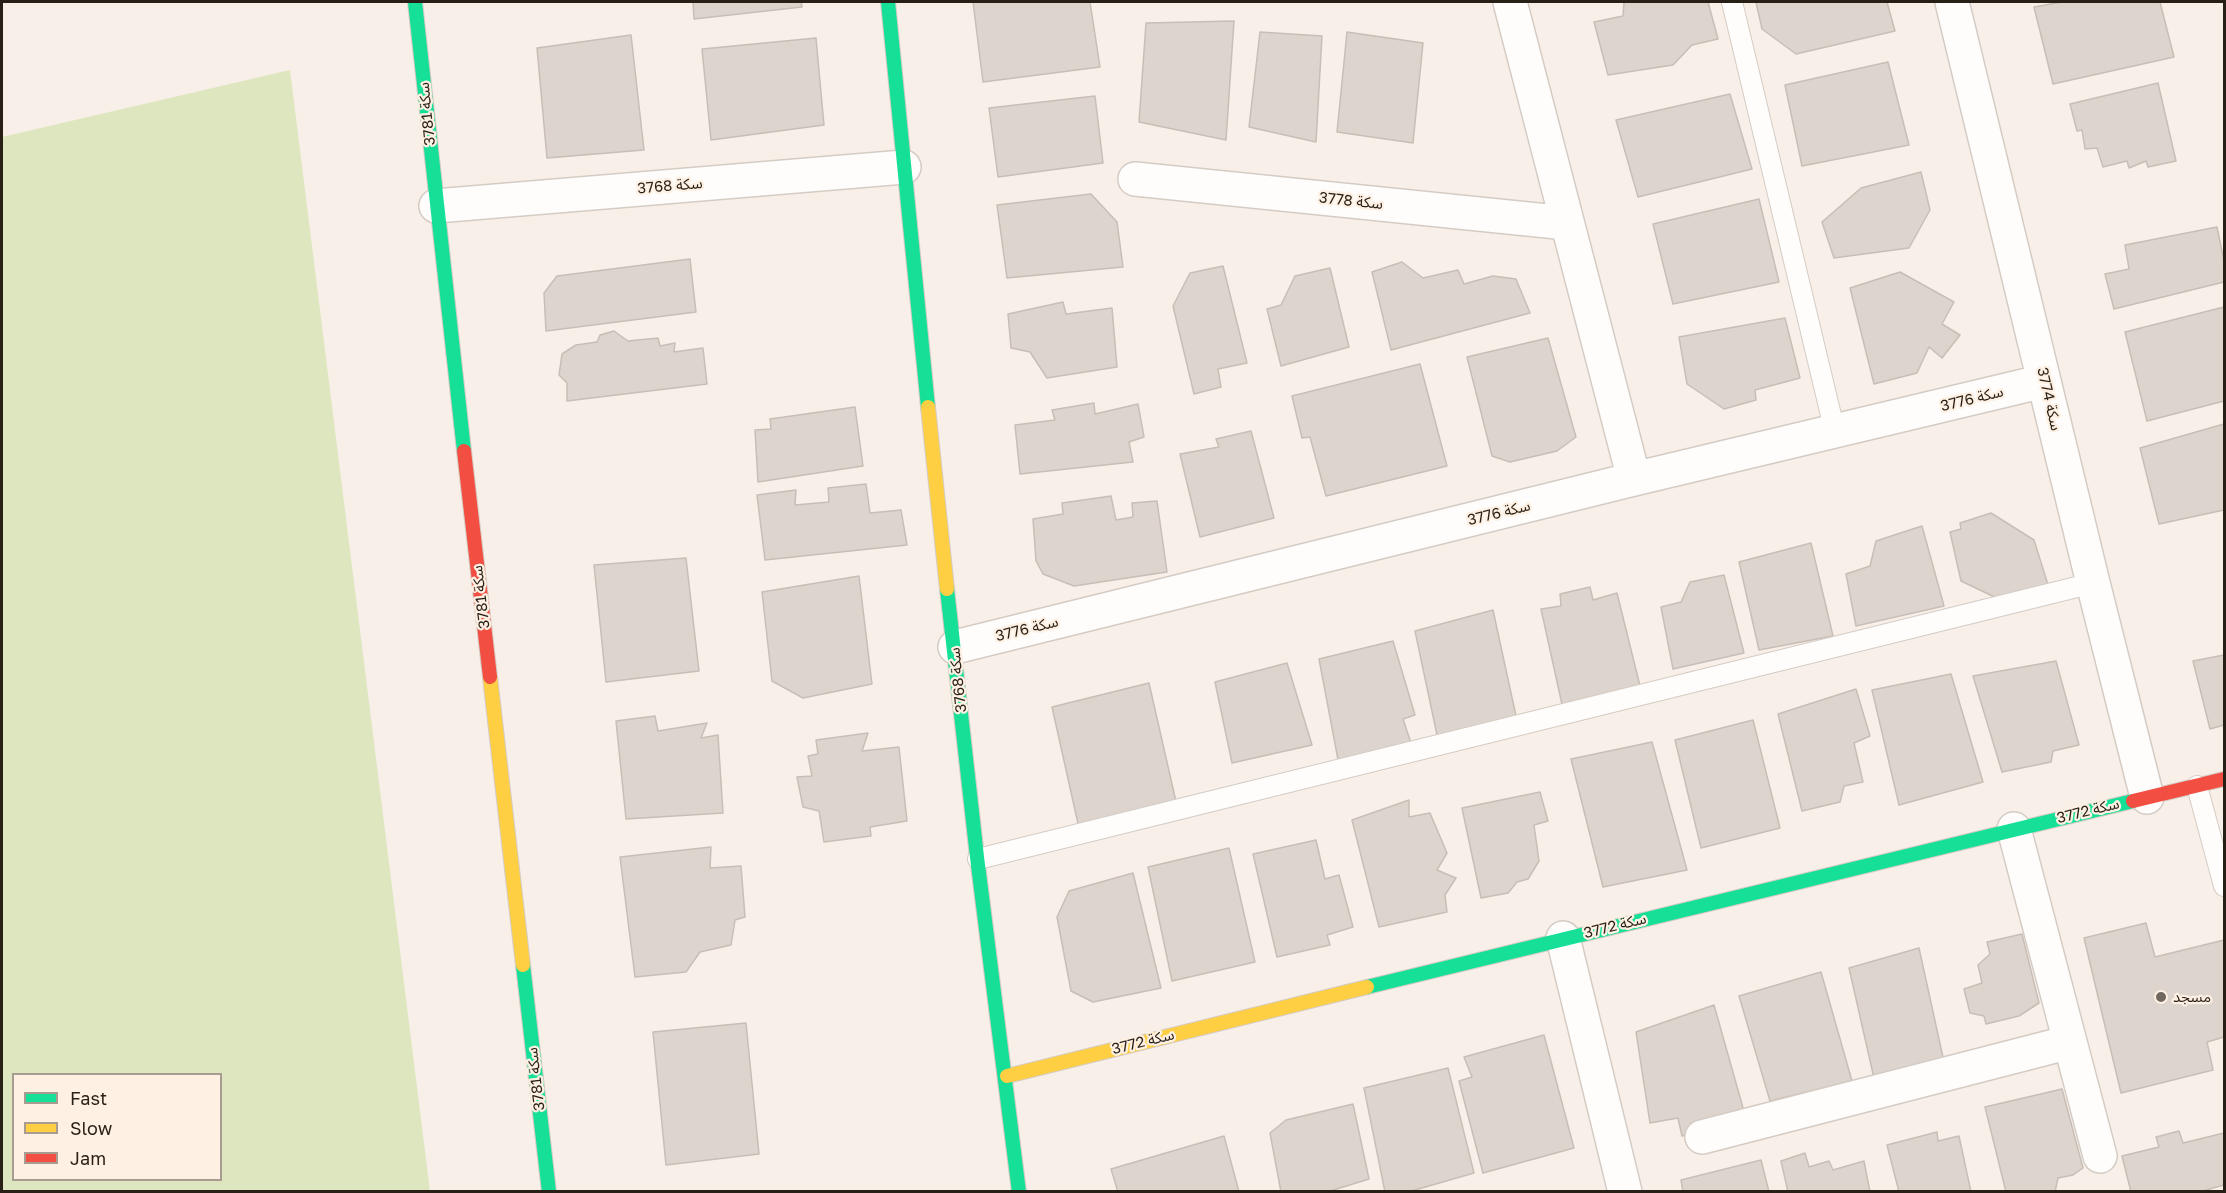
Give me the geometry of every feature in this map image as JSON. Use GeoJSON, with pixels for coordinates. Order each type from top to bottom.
{"type":"FeatureCollection","features":[{"type":"Feature","properties":{"kind":"street","name":"سكة 3781"},"geometry":{"type":"LineString","coordinates":[[415,2],[436,206],[549,1191]]}},
{"type":"Feature","properties":{"kind":"street","name":"سكة 3768"},"geometry":{"type":"LineString","coordinates":[[888,2],[978,860],[1007,1076],[1019,1191]]}},
{"type":"Feature","properties":{"kind":"street"},"geometry":{"type":"LineString","coordinates":[[1510,2],[1634,479]]}},
{"type":"Feature","properties":{"kind":"street","name":"سكة 3774"},"geometry":{"type":"LineString","coordinates":[[1952,2],[2092,583],[2147,797]]}},
{"type":"Feature","properties":{"kind":"street","name":"سكة 3768"},"geometry":{"type":"LineString","coordinates":[[436,206],[904,167]]}},
{"type":"Feature","properties":{"kind":"street","name":"سكة 3778"},"geometry":{"type":"LineString","coordinates":[[1136,179],[1567,223]]}},
{"type":"Feature","properties":{"kind":"street","name":"سكة 3776"},"geometry":{"type":"LineString","coordinates":[[955,648],[1634,479],[2044,381]]}},
{"type":"Feature","properties":{"kind":"street","name":"سكة 3772"},"geometry":{"type":"LineString","coordinates":[[1007,1076],[1563,938],[2224,779]]}},
{"type":"Feature","properties":{"kind":"street"},"geometry":{"type":"LineString","coordinates":[[2014,829],[2100,1155]]}},
{"type":"Feature","properties":{"kind":"street"},"geometry":{"type":"LineString","coordinates":[[1563,938],[1625,1191]]}},
{"type":"Feature","properties":{"kind":"street"},"geometry":{"type":"LineString","coordinates":[[1702,1137],[2070,1042]]}},
{"type":"Feature","properties":{"kind":"lane"},"geometry":{"type":"LineString","coordinates":[[1732,2],[1835,432]]}},
{"type":"Feature","properties":{"kind":"lane"},"geometry":{"type":"LineString","coordinates":[[978,860],[2092,583]]}},
{"type":"Feature","properties":{"kind":"lane"},"geometry":{"type":"LineString","coordinates":[[2197,786],[2221,858],[2224,886]]}},
{"type":"Feature","properties":{"kind":"green space"},"geometry":{"type":"Polygon","coordinates":[[[290,70],[430,1191],[2,1191],[2,137],[290,70]]]}},
{"type":"Feature","properties":{"kind":"building"},"geometry":{"type":"Polygon","coordinates":[[[693,2],[801,2],[802,7],[694,19],[693,2]]]}},
{"type":"Feature","properties":{"kind":"building"},"geometry":{"type":"Polygon","coordinates":[[[973,2],[1090,2],[1100,67],[983,82],[973,2]]]}},
{"type":"Feature","properties":{"kind":"building"},"geometry":{"type":"Polygon","coordinates":[[[1624,2],[1708,2],[1718,39],[1692,45],[1673,65],[1608,75],[1594,22],[1623,16],[1624,2]]]}},
{"type":"Feature","properties":{"kind":"building"},"geometry":{"type":"Polygon","coordinates":[[[1756,2],[1887,2],[1895,31],[1796,54],[1762,29],[1756,2]]]}},
{"type":"Feature","properties":{"kind":"building"},"geometry":{"type":"Polygon","coordinates":[[[2062,2],[2160,2],[2174,57],[2053,84],[2034,7],[2062,2]]]}},
{"type":"Feature","properties":{"kind":"building"},"geometry":{"type":"Polygon","coordinates":[[[1234,21],[1226,140],[1139,122],[1146,23],[1234,21]]]}},
{"type":"Feature","properties":{"kind":"building"},"geometry":{"type":"Polygon","coordinates":[[[1260,32],[1322,36],[1316,142],[1249,127],[1260,32]]]}},
{"type":"Feature","properties":{"kind":"building"},"geometry":{"type":"Polygon","coordinates":[[[1347,32],[1423,43],[1413,143],[1337,132],[1347,32]]]}},
{"type":"Feature","properties":{"kind":"building"},"geometry":{"type":"Polygon","coordinates":[[[631,35],[644,150],[547,158],[537,48],[631,35]]]}},
{"type":"Feature","properties":{"kind":"building"},"geometry":{"type":"Polygon","coordinates":[[[816,38],[824,125],[711,140],[702,49],[816,38]]]}},
{"type":"Feature","properties":{"kind":"building"},"geometry":{"type":"Polygon","coordinates":[[[1888,62],[1909,145],[1802,166],[1785,85],[1888,62]]]}},
{"type":"Feature","properties":{"kind":"building"},"geometry":{"type":"Polygon","coordinates":[[[2158,83],[2176,161],[2148,167],[2146,161],[2129,168],[2127,161],[2103,167],[2097,148],[2085,149],[2082,130],[2077,131],[2070,104],[2158,83]]]}},
{"type":"Feature","properties":{"kind":"building"},"geometry":{"type":"Polygon","coordinates":[[[1730,94],[1752,169],[1638,197],[1616,120],[1730,94]]]}},
{"type":"Feature","properties":{"kind":"building"},"geometry":{"type":"Polygon","coordinates":[[[1095,96],[1103,163],[998,177],[989,108],[1095,96]]]}},
{"type":"Feature","properties":{"kind":"building"},"geometry":{"type":"Polygon","coordinates":[[[1921,172],[1930,210],[1909,248],[1834,258],[1822,222],[1861,188],[1921,172]]]}},
{"type":"Feature","properties":{"kind":"building"},"geometry":{"type":"Polygon","coordinates":[[[1091,194],[1117,222],[1123,267],[1007,278],[997,205],[1091,194]]]}},
{"type":"Feature","properties":{"kind":"building"},"geometry":{"type":"Polygon","coordinates":[[[1759,199],[1779,282],[1673,304],[1653,224],[1759,199]]]}},
{"type":"Feature","properties":{"kind":"building"},"geometry":{"type":"Polygon","coordinates":[[[2217,227],[2224,261],[2224,282],[2114,309],[2105,274],[2129,269],[2125,245],[2217,227]]]}},
{"type":"Feature","properties":{"kind":"building"},"geometry":{"type":"Polygon","coordinates":[[[690,259],[696,312],[546,331],[544,293],[557,276],[690,259]]]}},
{"type":"Feature","properties":{"kind":"building"},"geometry":{"type":"Polygon","coordinates":[[[1402,262],[1423,278],[1458,270],[1464,284],[1493,276],[1516,279],[1530,313],[1391,350],[1372,272],[1402,262]]]}},
{"type":"Feature","properties":{"kind":"building"},"geometry":{"type":"Polygon","coordinates":[[[1223,266],[1247,363],[1218,369],[1221,387],[1194,394],[1173,306],[1190,273],[1223,266]]]}},
{"type":"Feature","properties":{"kind":"building"},"geometry":{"type":"Polygon","coordinates":[[[1330,268],[1349,347],[1281,366],[1267,309],[1281,305],[1295,276],[1330,268]]]}},
{"type":"Feature","properties":{"kind":"building"},"geometry":{"type":"Polygon","coordinates":[[[1900,272],[1954,302],[1942,324],[1960,335],[1942,358],[1929,347],[1917,373],[1874,384],[1850,288],[1900,272]]]}},
{"type":"Feature","properties":{"kind":"building"},"geometry":{"type":"Polygon","coordinates":[[[1063,302],[1066,314],[1112,308],[1117,367],[1047,378],[1030,352],[1011,348],[1008,314],[1063,302]]]}},
{"type":"Feature","properties":{"kind":"building"},"geometry":{"type":"Polygon","coordinates":[[[2224,307],[2224,401],[2147,421],[2125,332],[2224,307]]]}},
{"type":"Feature","properties":{"kind":"building"},"geometry":{"type":"Polygon","coordinates":[[[1785,318],[1800,378],[1755,390],[1756,400],[1724,409],[1687,384],[1679,337],[1785,318]]]}},
{"type":"Feature","properties":{"kind":"building"},"geometry":{"type":"Polygon","coordinates":[[[614,331],[628,341],[658,338],[660,346],[675,343],[674,352],[703,348],[707,384],[567,401],[567,383],[559,375],[562,354],[576,345],[597,342],[600,335],[614,331]]]}},
{"type":"Feature","properties":{"kind":"building"},"geometry":{"type":"Polygon","coordinates":[[[1548,338],[1576,437],[1557,451],[1510,462],[1492,456],[1467,357],[1548,338]]]}},
{"type":"Feature","properties":{"kind":"building"},"geometry":{"type":"Polygon","coordinates":[[[1420,364],[1447,466],[1326,496],[1310,437],[1302,438],[1292,396],[1420,364]]]}},
{"type":"Feature","properties":{"kind":"building"},"geometry":{"type":"Polygon","coordinates":[[[1094,403],[1095,414],[1138,404],[1144,437],[1129,442],[1133,462],[1020,474],[1015,425],[1055,420],[1052,410],[1094,403]]]}},
{"type":"Feature","properties":{"kind":"building"},"geometry":{"type":"Polygon","coordinates":[[[855,407],[863,466],[758,482],[755,430],[771,429],[770,419],[855,407]]]}},
{"type":"Feature","properties":{"kind":"building"},"geometry":{"type":"Polygon","coordinates":[[[2224,424],[2224,510],[2159,524],[2140,448],[2224,424]]]}},
{"type":"Feature","properties":{"kind":"building"},"geometry":{"type":"Polygon","coordinates":[[[1251,431],[1274,518],[1200,537],[1180,454],[1219,447],[1216,439],[1251,431]]]}},
{"type":"Feature","properties":{"kind":"building"},"geometry":{"type":"Polygon","coordinates":[[[866,484],[870,513],[901,510],[907,545],[765,560],[757,495],[796,490],[795,505],[829,502],[828,488],[866,484]]]}},
{"type":"Feature","properties":{"kind":"building"},"geometry":{"type":"Polygon","coordinates":[[[1111,496],[1116,520],[1133,517],[1132,503],[1157,501],[1167,572],[1074,586],[1043,574],[1036,561],[1033,519],[1063,514],[1062,503],[1111,496]]]}},
{"type":"Feature","properties":{"kind":"building"},"geometry":{"type":"Polygon","coordinates":[[[1991,513],[2034,540],[2049,588],[2005,602],[1961,581],[1950,532],[1961,529],[1960,523],[1991,513]]]}},
{"type":"Feature","properties":{"kind":"building"},"geometry":{"type":"Polygon","coordinates":[[[1922,526],[1944,606],[1856,626],[1846,574],[1870,566],[1876,541],[1922,526]]]}},
{"type":"Feature","properties":{"kind":"building"},"geometry":{"type":"Polygon","coordinates":[[[1811,543],[1833,636],[1759,650],[1739,562],[1811,543]]]}},
{"type":"Feature","properties":{"kind":"building"},"geometry":{"type":"Polygon","coordinates":[[[686,558],[699,671],[606,682],[594,565],[686,558]]]}},
{"type":"Feature","properties":{"kind":"building"},"geometry":{"type":"Polygon","coordinates":[[[1724,575],[1744,653],[1673,669],[1661,607],[1681,602],[1690,582],[1724,575]]]}},
{"type":"Feature","properties":{"kind":"building"},"geometry":{"type":"Polygon","coordinates":[[[859,576],[872,684],[803,698],[772,681],[762,592],[859,576]]]}},
{"type":"Feature","properties":{"kind":"building"},"geometry":{"type":"Polygon","coordinates":[[[1590,587],[1593,600],[1617,593],[1641,690],[1563,709],[1541,609],[1561,606],[1560,594],[1590,587]]]}},
{"type":"Feature","properties":{"kind":"building"},"geometry":{"type":"Polygon","coordinates":[[[1493,610],[1516,716],[1437,735],[1415,631],[1493,610]]]}},
{"type":"Feature","properties":{"kind":"building"},"geometry":{"type":"Polygon","coordinates":[[[1393,641],[1415,715],[1403,719],[1412,746],[1339,765],[1319,659],[1393,641]]]}},
{"type":"Feature","properties":{"kind":"building"},"geometry":{"type":"Polygon","coordinates":[[[2224,655],[2224,725],[2210,729],[2193,661],[2224,655]]]}},
{"type":"Feature","properties":{"kind":"building"},"geometry":{"type":"Polygon","coordinates":[[[2056,661],[2079,745],[2053,751],[2051,762],[2002,772],[1973,676],[2056,661]]]}},
{"type":"Feature","properties":{"kind":"building"},"geometry":{"type":"Polygon","coordinates":[[[1287,663],[1312,745],[1232,763],[1215,682],[1287,663]]]}},
{"type":"Feature","properties":{"kind":"building"},"geometry":{"type":"Polygon","coordinates":[[[1951,674],[1983,782],[1899,805],[1872,690],[1951,674]]]}},
{"type":"Feature","properties":{"kind":"building"},"geometry":{"type":"Polygon","coordinates":[[[1149,683],[1177,806],[1079,828],[1052,707],[1149,683]]]}},
{"type":"Feature","properties":{"kind":"building"},"geometry":{"type":"Polygon","coordinates":[[[1856,689],[1870,736],[1854,743],[1863,782],[1844,786],[1840,802],[1802,811],[1778,714],[1856,689]]]}},
{"type":"Feature","properties":{"kind":"building"},"geometry":{"type":"Polygon","coordinates":[[[655,716],[658,731],[707,723],[701,738],[718,735],[723,813],[626,819],[616,721],[655,716]]]}},
{"type":"Feature","properties":{"kind":"building"},"geometry":{"type":"Polygon","coordinates":[[[1753,720],[1780,828],[1701,848],[1675,740],[1753,720]]]}},
{"type":"Feature","properties":{"kind":"building"},"geometry":{"type":"Polygon","coordinates":[[[868,733],[862,751],[899,747],[907,821],[870,827],[871,836],[824,842],[819,811],[803,807],[797,777],[812,776],[808,756],[818,754],[816,740],[868,733]]]}},
{"type":"Feature","properties":{"kind":"building"},"geometry":{"type":"Polygon","coordinates":[[[1652,742],[1687,870],[1603,887],[1571,759],[1652,742]]]}},
{"type":"Feature","properties":{"kind":"building"},"geometry":{"type":"Polygon","coordinates":[[[1540,792],[1548,821],[1534,825],[1539,861],[1528,879],[1517,882],[1508,893],[1481,898],[1462,808],[1540,792]]]}},
{"type":"Feature","properties":{"kind":"building"},"geometry":{"type":"Polygon","coordinates":[[[1409,800],[1409,817],[1430,813],[1447,853],[1437,870],[1456,878],[1445,895],[1447,912],[1379,927],[1352,820],[1409,800]]]}},
{"type":"Feature","properties":{"kind":"building"},"geometry":{"type":"Polygon","coordinates":[[[1316,840],[1325,879],[1339,875],[1353,927],[1327,935],[1330,945],[1277,957],[1253,854],[1316,840]]]}},
{"type":"Feature","properties":{"kind":"building"},"geometry":{"type":"Polygon","coordinates":[[[711,847],[710,868],[741,866],[745,917],[735,920],[731,945],[700,952],[686,972],[635,977],[620,857],[711,847]]]}},
{"type":"Feature","properties":{"kind":"building"},"geometry":{"type":"Polygon","coordinates":[[[1229,848],[1255,962],[1172,981],[1148,867],[1229,848]]]}},
{"type":"Feature","properties":{"kind":"building"},"geometry":{"type":"Polygon","coordinates":[[[1133,873],[1161,988],[1093,1002],[1071,991],[1057,917],[1069,891],[1133,873]]]}},
{"type":"Feature","properties":{"kind":"building","name":"مسجد"},"geometry":{"type":"Polygon","coordinates":[[[2146,923],[2155,957],[2224,940],[2224,1037],[2207,1042],[2213,1070],[2121,1093],[2084,938],[2146,923]]]}},
{"type":"Feature","properties":{"kind":"building"},"geometry":{"type":"Polygon","coordinates":[[[2022,934],[2039,1003],[2019,1016],[1986,1024],[1984,1016],[1970,1013],[1964,989],[1982,983],[1978,965],[1990,954],[1987,942],[2022,934]]]}},
{"type":"Feature","properties":{"kind":"building"},"geometry":{"type":"Polygon","coordinates":[[[1919,948],[1946,1071],[1876,1087],[1849,968],[1919,948]]]}},
{"type":"Feature","properties":{"kind":"building"},"geometry":{"type":"Polygon","coordinates":[[[1821,972],[1852,1081],[1770,1101],[1739,996],[1821,972]]]}},
{"type":"Feature","properties":{"kind":"building"},"geometry":{"type":"Polygon","coordinates":[[[1714,1005],[1747,1122],[1682,1136],[1678,1118],[1650,1123],[1636,1032],[1714,1005]]]}},
{"type":"Feature","properties":{"kind":"building"},"geometry":{"type":"Polygon","coordinates":[[[746,1023],[759,1154],[666,1165],[653,1032],[746,1023]]]}},
{"type":"Feature","properties":{"kind":"building"},"geometry":{"type":"Polygon","coordinates":[[[1544,1035],[1574,1148],[1483,1173],[1459,1081],[1472,1077],[1464,1057],[1544,1035]]]}},
{"type":"Feature","properties":{"kind":"building"},"geometry":{"type":"Polygon","coordinates":[[[1448,1068],[1474,1173],[1408,1192],[1385,1192],[1364,1088],[1448,1068]]]}},
{"type":"Feature","properties":{"kind":"building"},"geometry":{"type":"Polygon","coordinates":[[[2062,1089],[2083,1168],[2073,1175],[2058,1178],[2055,1192],[2006,1192],[1985,1107],[2062,1089]]]}},
{"type":"Feature","properties":{"kind":"building"},"geometry":{"type":"Polygon","coordinates":[[[1353,1104],[1369,1179],[1327,1192],[1281,1192],[1270,1133],[1286,1120],[1353,1104]]]}},
{"type":"Feature","properties":{"kind":"building"},"geometry":{"type":"Polygon","coordinates":[[[2179,1131],[2183,1143],[2224,1133],[2224,1185],[2199,1192],[2131,1192],[2122,1156],[2159,1147],[2156,1137],[2179,1131]]]}},
{"type":"Feature","properties":{"kind":"building"},"geometry":{"type":"Polygon","coordinates":[[[1937,1132],[1938,1141],[1959,1136],[1971,1192],[1899,1192],[1887,1145],[1937,1132]]]}},
{"type":"Feature","properties":{"kind":"building"},"geometry":{"type":"Polygon","coordinates":[[[1224,1136],[1239,1192],[1118,1192],[1111,1169],[1224,1136]]]}},
{"type":"Feature","properties":{"kind":"building"},"geometry":{"type":"Polygon","coordinates":[[[1805,1153],[1809,1167],[1829,1161],[1833,1170],[1864,1161],[1870,1192],[1788,1192],[1781,1161],[1805,1153]]]}},
{"type":"Feature","properties":{"kind":"building"},"geometry":{"type":"Polygon","coordinates":[[[1761,1160],[1769,1192],[1683,1192],[1681,1180],[1761,1160]]]}},
{"type":"Feature","properties":{"kind":"traffic: fast"},"geometry":{"type":"LineString","coordinates":[[415,2],[464,451]]}},
{"type":"Feature","properties":{"kind":"traffic: fast"},"geometry":{"type":"LineString","coordinates":[[888,2],[928,407]]}},
{"type":"Feature","properties":{"kind":"traffic: fast"},"geometry":{"type":"LineString","coordinates":[[947,589],[977,857],[1019,1192]]}},
{"type":"Feature","properties":{"kind":"traffic: fast"},"geometry":{"type":"LineString","coordinates":[[1367,987],[2133,801]]}},
{"type":"Feature","properties":{"kind":"traffic: fast"},"geometry":{"type":"LineString","coordinates":[[523,965],[549,1192]]}},
{"type":"Feature","properties":{"kind":"traffic: slow"},"geometry":{"type":"LineString","coordinates":[[928,407],[947,589]]}},
{"type":"Feature","properties":{"kind":"traffic: slow"},"geometry":{"type":"LineString","coordinates":[[490,677],[523,965]]}},
{"type":"Feature","properties":{"kind":"traffic: slow"},"geometry":{"type":"LineString","coordinates":[[1007,1076],[1367,987]]}},
{"type":"Feature","properties":{"kind":"traffic: jam"},"geometry":{"type":"LineString","coordinates":[[464,451],[490,677]]}},
{"type":"Feature","properties":{"kind":"traffic: jam"},"geometry":{"type":"LineString","coordinates":[[2133,801],[2224,779]]}},
{"type":"Feature","properties":{"kind":"place","name":"مسجد"},"geometry":{"type":"Point","coordinates":[2161,997]}}]}
